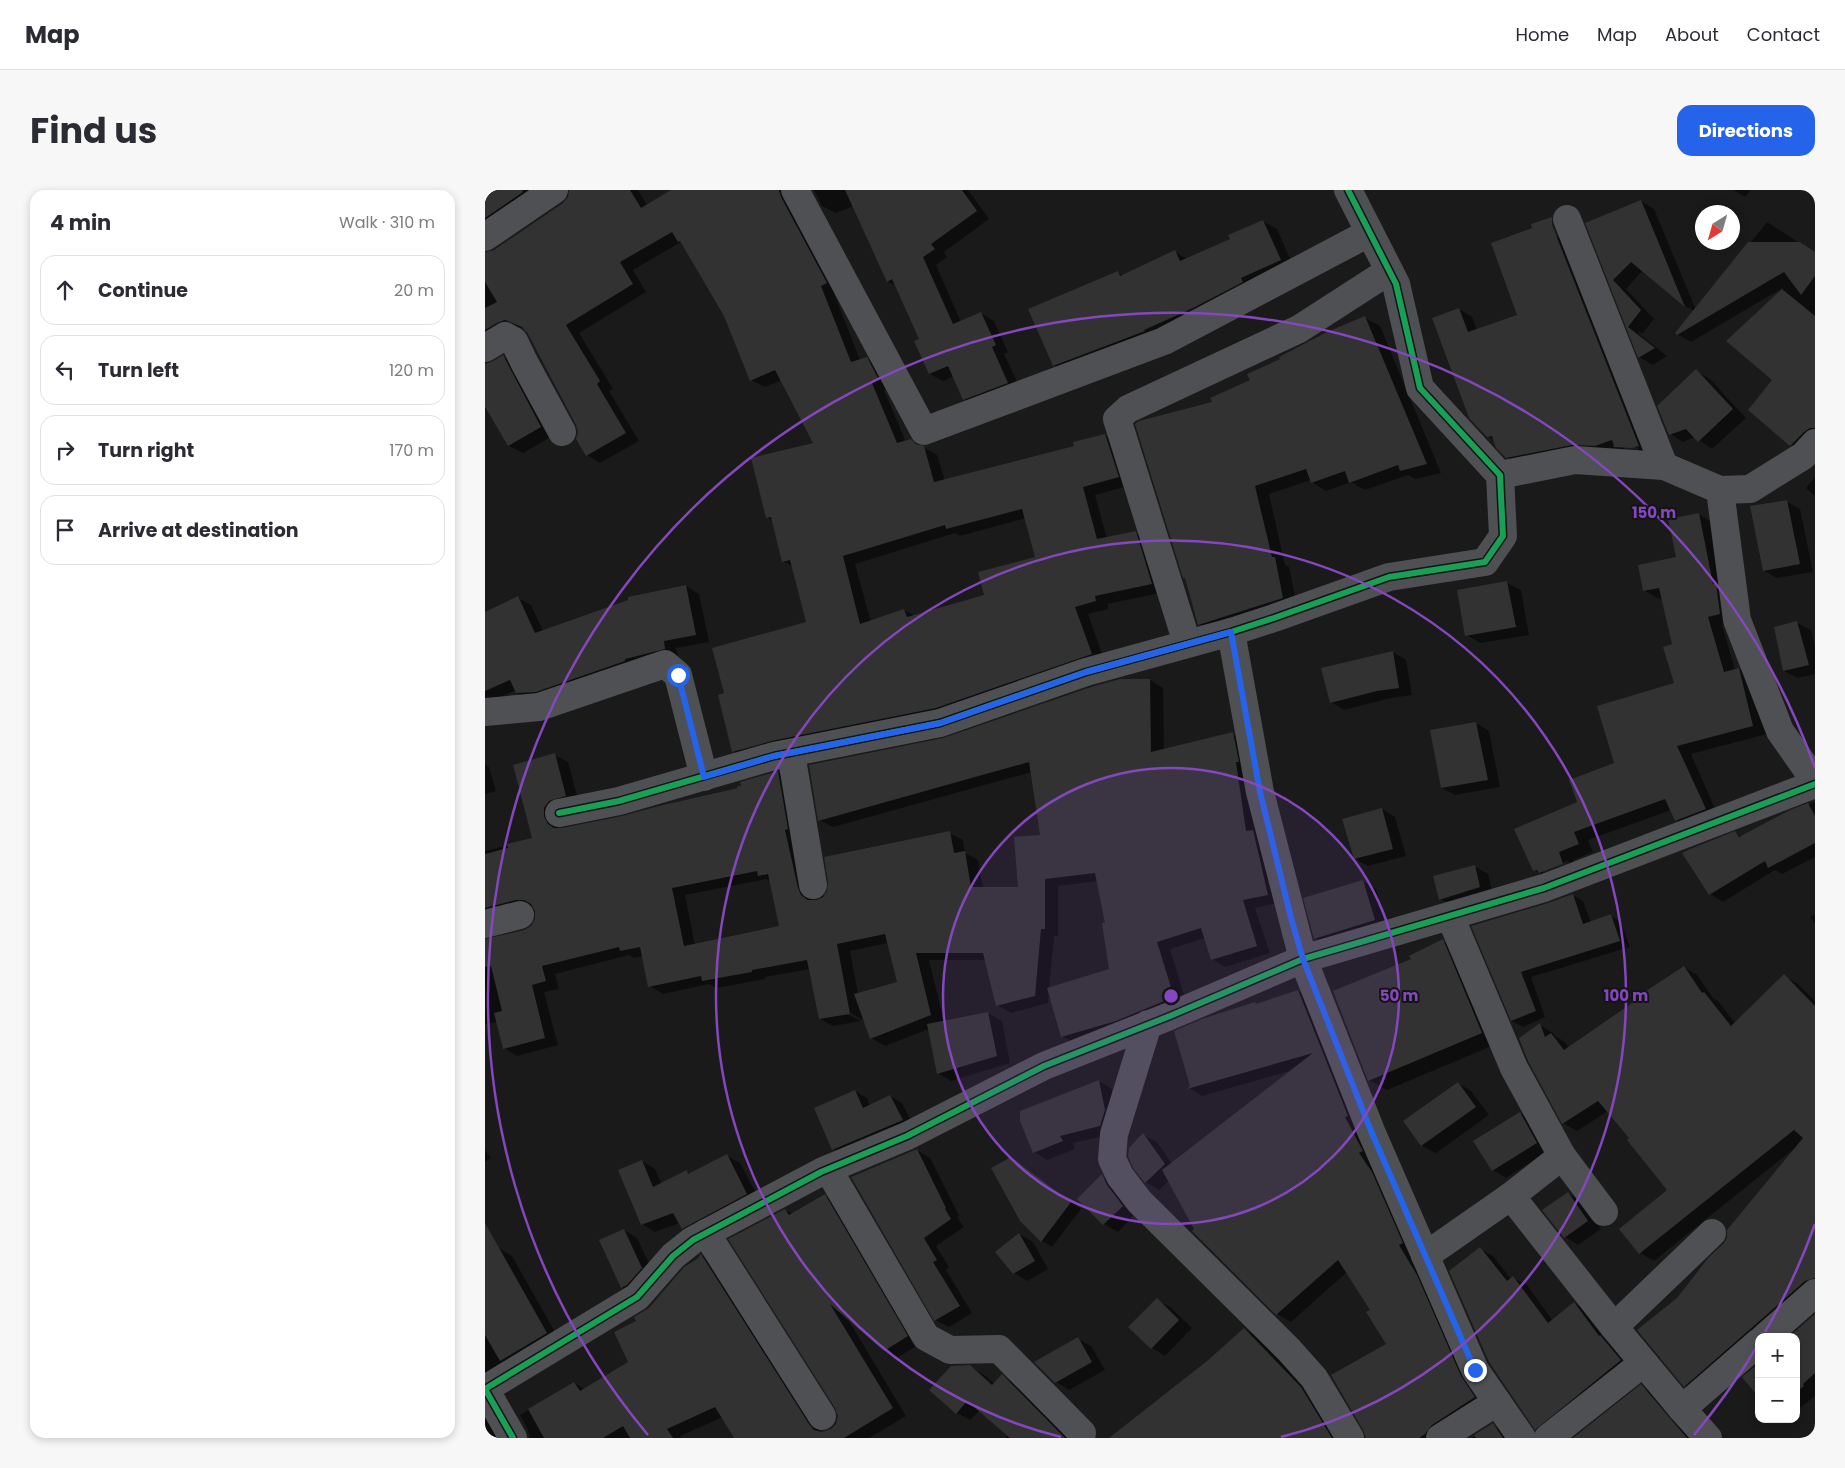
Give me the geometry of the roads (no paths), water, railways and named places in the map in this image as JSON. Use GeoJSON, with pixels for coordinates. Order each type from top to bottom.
{"type":"FeatureCollection","features":[{"type":"Feature","properties":{"kind":"street"},"geometry":{"type":"LineString","coordinates":[[485,237],[554,190]]}},
{"type":"Feature","properties":{"kind":"street"},"geometry":{"type":"LineString","coordinates":[[795,190],[924,431],[1164,341],[1379,252]]}},
{"type":"Feature","properties":{"kind":"street"},"geometry":{"type":"LineString","coordinates":[[559,813],[619,801],[791,753],[941,723],[1086,672],[1231,632],[1389,577],[1485,562],[1503,536],[1500,476],[1420,388],[1396,284],[1347,190]]}},
{"type":"Feature","properties":{"kind":"street"},"geometry":{"type":"LineString","coordinates":[[1567,219],[1664,466]]}},
{"type":"Feature","properties":{"kind":"street"},"geometry":{"type":"LineString","coordinates":[[1187,643],[1117,419],[1128,409],[1299,329],[1379,252]]}},
{"type":"Feature","properties":{"kind":"street"},"geometry":{"type":"LineString","coordinates":[[485,348],[505,336],[514,341],[523,362],[562,432]]}},
{"type":"Feature","properties":{"kind":"street"},"geometry":{"type":"LineString","coordinates":[[1500,476],[1575,460],[1664,466],[1720,490],[1750,489],[1803,456],[1815,443]]}},
{"type":"Feature","properties":{"kind":"street"},"geometry":{"type":"LineString","coordinates":[[513,1438],[485,1389],[637,1297],[673,1256],[693,1240],[828,1169],[907,1136],[1044,1066],[1303,959],[1543,888],[1815,783],[1780,731],[1737,620],[1720,490]]}},
{"type":"Feature","properties":{"kind":"street"},"geometry":{"type":"LineString","coordinates":[[1231,632],[1260,792],[1303,959],[1371,1131],[1475,1370],[1522,1438]]}},
{"type":"Feature","properties":{"kind":"street"},"geometry":{"type":"LineString","coordinates":[[485,712],[539,707],[665,664],[678,675],[704,777]]}},
{"type":"Feature","properties":{"kind":"street"},"geometry":{"type":"LineString","coordinates":[[791,753],[813,885]]}},
{"type":"Feature","properties":{"kind":"street"},"geometry":{"type":"LineString","coordinates":[[485,924],[520,915]]}},
{"type":"Feature","properties":{"kind":"street"},"geometry":{"type":"LineString","coordinates":[[1450,916],[1514,1068],[1562,1156],[1604,1212]]}},
{"type":"Feature","properties":{"kind":"street"},"geometry":{"type":"LineString","coordinates":[[1148,1024],[1115,1134],[1112,1159],[1120,1176],[1139,1202],[1289,1350],[1314,1378],[1350,1438]]}},
{"type":"Feature","properties":{"kind":"street"},"geometry":{"type":"LineString","coordinates":[[1425,1256],[1511,1196],[1562,1156]]}},
{"type":"Feature","properties":{"kind":"street"},"geometry":{"type":"LineString","coordinates":[[828,1169],[926,1337],[950,1350],[999,1349],[1082,1433]]}},
{"type":"Feature","properties":{"kind":"street"},"geometry":{"type":"LineString","coordinates":[[1511,1196],[1643,1363],[1707,1438]]}},
{"type":"Feature","properties":{"kind":"street"},"geometry":{"type":"LineString","coordinates":[[706,1233],[823,1416]]}},
{"type":"Feature","properties":{"kind":"street"},"geometry":{"type":"LineString","coordinates":[[1614,1327],[1712,1233]]}},
{"type":"Feature","properties":{"kind":"street"},"geometry":{"type":"LineString","coordinates":[[1770,1333],[1815,1293]]}},
{"type":"Feature","properties":{"kind":"street"},"geometry":{"type":"LineString","coordinates":[[1682,1409],[1755,1345]]}},
{"type":"Feature","properties":{"kind":"street"},"geometry":{"type":"LineString","coordinates":[[1549,1438],[1643,1363]]}},
{"type":"Feature","properties":{"kind":"street"},"geometry":{"type":"LineString","coordinates":[[1440,1438],[1497,1402]]}}]}
